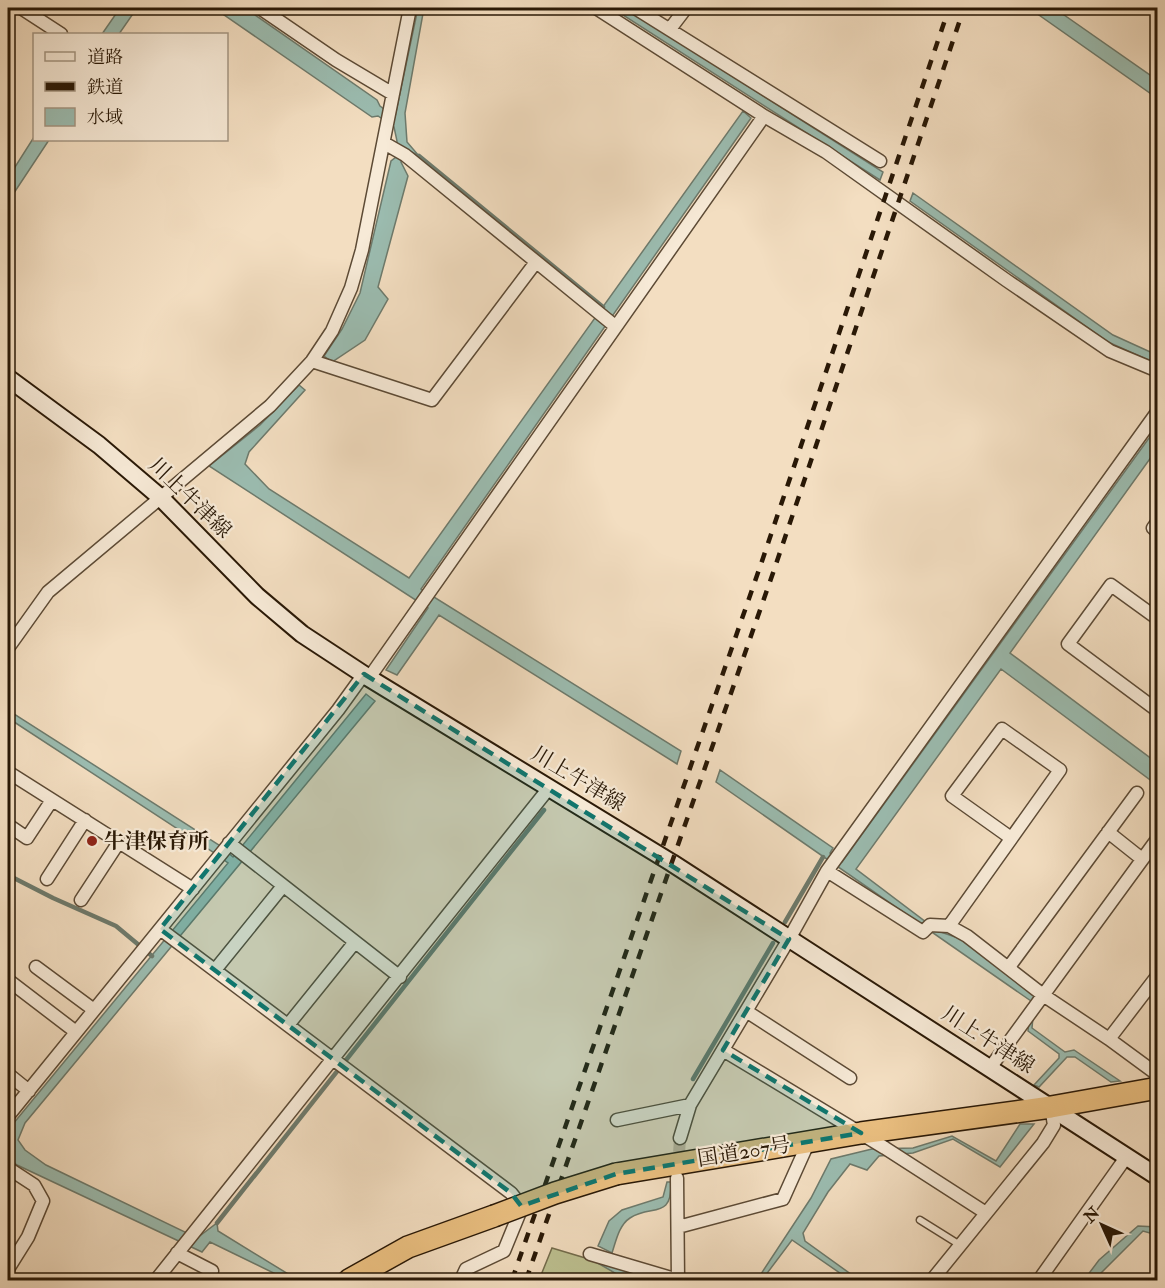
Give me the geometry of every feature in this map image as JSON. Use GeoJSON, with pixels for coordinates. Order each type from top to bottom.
{"type":"FeatureCollection","features":[{"type":"Feature","properties":{"kind":"highway","name":"国道207号"},"geometry":{"type":"LineString","coordinates":[[349,1281],[408,1247],[555,1193],[616,1174],[809,1141],[1052,1107],[1158,1088]]}},
{"type":"Feature","properties":{"kind":"main road","name":"川上牛津線"},"geometry":{"type":"LineString","coordinates":[[8,378],[99,445],[160,496],[257,596],[302,634],[672,863],[1158,1177]]}},
{"type":"Feature","properties":{"kind":"street"},"geometry":{"type":"LineString","coordinates":[[21,8],[59,33]]}},
{"type":"Feature","properties":{"kind":"street"},"geometry":{"type":"LineString","coordinates":[[260,8],[336,60],[393,94]]}},
{"type":"Feature","properties":{"kind":"street"},"geometry":{"type":"LineString","coordinates":[[8,648],[48,592],[270,406],[312,362],[332,331],[351,288],[389,145],[387,128],[410,8]]}},
{"type":"Feature","properties":{"kind":"street"},"geometry":{"type":"LineString","coordinates":[[596,8],[764,116],[826,152],[1110,351],[1158,371]]}},
{"type":"Feature","properties":{"kind":"street"},"geometry":{"type":"LineString","coordinates":[[635,8],[880,161]]}},
{"type":"Feature","properties":{"kind":"street"},"geometry":{"type":"LineString","coordinates":[[670,29],[686,8]]}},
{"type":"Feature","properties":{"kind":"street"},"geometry":{"type":"LineString","coordinates":[[8,1116],[367,676],[419,607],[764,116]]}},
{"type":"Feature","properties":{"kind":"street"},"geometry":{"type":"LineString","coordinates":[[389,145],[405,155],[615,326]]}},
{"type":"Feature","properties":{"kind":"street"},"geometry":{"type":"LineString","coordinates":[[312,362],[432,400],[536,262]]}},
{"type":"Feature","properties":{"kind":"street"},"geometry":{"type":"LineString","coordinates":[[680,1138],[690,1105],[827,871],[1158,411]]}},
{"type":"Feature","properties":{"kind":"street"},"geometry":{"type":"LineString","coordinates":[[1158,521],[1153,528],[1158,531]]}},
{"type":"Feature","properties":{"kind":"street"},"geometry":{"type":"LineString","coordinates":[[1158,619],[1111,585],[1068,644],[1158,711]]}},
{"type":"Feature","properties":{"kind":"street"},"geometry":{"type":"LineString","coordinates":[[950,926],[1060,770],[1002,729],[952,796],[1011,838]]}},
{"type":"Feature","properties":{"kind":"street"},"geometry":{"type":"LineString","coordinates":[[8,772],[193,889]]}},
{"type":"Feature","properties":{"kind":"street"},"geometry":{"type":"LineString","coordinates":[[156,1281],[549,788]]}},
{"type":"Feature","properties":{"kind":"street"},"geometry":{"type":"LineString","coordinates":[[1009,967],[1137,793]]}},
{"type":"Feature","properties":{"kind":"street"},"geometry":{"type":"LineString","coordinates":[[8,825],[27,838],[52,800]]}},
{"type":"Feature","properties":{"kind":"street"},"geometry":{"type":"LineString","coordinates":[[46,879],[84,820]]}},
{"type":"Feature","properties":{"kind":"street"},"geometry":{"type":"LineString","coordinates":[[1108,832],[1142,859]]}},
{"type":"Feature","properties":{"kind":"street"},"geometry":{"type":"LineString","coordinates":[[990,1068],[1158,838]]}},
{"type":"Feature","properties":{"kind":"street"},"geometry":{"type":"LineString","coordinates":[[81,900],[119,842]]}},
{"type":"Feature","properties":{"kind":"street"},"geometry":{"type":"LineString","coordinates":[[229,843],[400,977]]}},
{"type":"Feature","properties":{"kind":"street"},"geometry":{"type":"LineString","coordinates":[[827,871],[923,932],[930,925],[950,926],[967,936],[1044,995],[1158,1075]]}},
{"type":"Feature","properties":{"kind":"street"},"geometry":{"type":"LineString","coordinates":[[215,970],[284,886]]}},
{"type":"Feature","properties":{"kind":"street"},"geometry":{"type":"LineString","coordinates":[[160,929],[511,1192],[522,1207],[504,1251],[465,1269],[461,1281]]}},
{"type":"Feature","properties":{"kind":"street"},"geometry":{"type":"LineString","coordinates":[[288,1025],[355,942]]}},
{"type":"Feature","properties":{"kind":"street"},"geometry":{"type":"LineString","coordinates":[[36,967],[94,1010]]}},
{"type":"Feature","properties":{"kind":"street"},"geometry":{"type":"LineString","coordinates":[[1109,1039],[1158,975]]}},
{"type":"Feature","properties":{"kind":"street"},"geometry":{"type":"LineString","coordinates":[[8,980],[76,1032]]}},
{"type":"Feature","properties":{"kind":"street"},"geometry":{"type":"LineString","coordinates":[[746,1011],[850,1078]]}},
{"type":"Feature","properties":{"kind":"street"},"geometry":{"type":"LineString","coordinates":[[723,1050],[861,1133],[986,1213]]}},
{"type":"Feature","properties":{"kind":"street"},"geometry":{"type":"LineString","coordinates":[[8,1074],[29,1091]]}},
{"type":"Feature","properties":{"kind":"street"},"geometry":{"type":"LineString","coordinates":[[617,1119],[690,1105]]}},
{"type":"Feature","properties":{"kind":"street"},"geometry":{"type":"LineString","coordinates":[[932,1281],[1043,1143],[1054,1125],[1052,1107]]}},
{"type":"Feature","properties":{"kind":"street"},"geometry":{"type":"LineString","coordinates":[[678,1227],[783,1198],[809,1141]]}},
{"type":"Feature","properties":{"kind":"street"},"geometry":{"type":"LineString","coordinates":[[1039,1281],[1127,1156]]}},
{"type":"Feature","properties":{"kind":"street"},"geometry":{"type":"LineString","coordinates":[[8,1168],[34,1185],[44,1201],[28,1238],[8,1269]]}},
{"type":"Feature","properties":{"kind":"street"},"geometry":{"type":"LineString","coordinates":[[590,1254],[678,1280],[677,1178]]}},
{"type":"Feature","properties":{"kind":"street"},"geometry":{"type":"LineString","coordinates":[[180,1250],[212,1271],[204,1281]]}},
{"type":"Feature","properties":{"kind":"lane"},"geometry":{"type":"LineString","coordinates":[[920,1220],[960,1245]]}},
{"type":"Feature","properties":{"kind":"highlighted area"},"geometry":{"type":"Polygon","coordinates":[[[364,674],[789,939],[723,1050],[861,1133],[616,1174],[521,1206],[511,1193],[160,929],[364,674]]]}},
{"type":"Feature","properties":{"kind":"green space"},"geometry":{"type":"Polygon","coordinates":[[[552,1248],[602,1263],[623,1280],[539,1280],[552,1248]]]}},
{"type":"Feature","properties":{"kind":"water"},"geometry":{"type":"Polygon","coordinates":[[[120,8],[137,8],[120,33],[103,33],[120,8]]]}},
{"type":"Feature","properties":{"kind":"water"},"geometry":{"type":"Polygon","coordinates":[[[214,8],[245,8],[377,100],[380,106],[395,117],[418,8],[424,8],[405,113],[407,142],[419,156],[403,147],[401,162],[408,176],[378,287],[388,299],[365,340],[332,362],[324,356],[342,329],[360,293],[391,161],[396,157],[397,141],[394,127],[378,116],[372,117],[214,8]]]}},
{"type":"Feature","properties":{"kind":"water"},"geometry":{"type":"Polygon","coordinates":[[[612,8],[625,8],[883,172],[880,180],[612,8]]]}},
{"type":"Feature","properties":{"kind":"water"},"geometry":{"type":"Polygon","coordinates":[[[1029,8],[1054,8],[1157,80],[1157,98],[1029,8]]]}},
{"type":"Feature","properties":{"kind":"water"},"geometry":{"type":"Polygon","coordinates":[[[743,111],[751,118],[421,589],[681,751],[677,764],[439,615],[397,675],[386,670],[428,608],[209,466],[260,425],[299,385],[305,390],[249,452],[245,464],[269,489],[409,578],[743,111]]]}},
{"type":"Feature","properties":{"kind":"water"},"geometry":{"type":"Polygon","coordinates":[[[33,139],[33,141],[48,141],[8,202],[8,178],[33,139]]]}},
{"type":"Feature","properties":{"kind":"water"},"geometry":{"type":"Polygon","coordinates":[[[913,193],[1113,335],[1157,355],[1157,364],[1108,342],[910,201],[913,193]]]}},
{"type":"Feature","properties":{"kind":"water"},"geometry":{"type":"Polygon","coordinates":[[[1157,427],[1157,449],[1010,653],[1157,763],[1157,785],[1001,669],[856,869],[938,931],[964,940],[1035,996],[1032,1028],[1065,1052],[1074,1050],[1120,1081],[1111,1082],[1075,1057],[1067,1057],[1039,1087],[1034,1085],[1059,1058],[1059,1054],[1028,1031],[1031,1001],[716,782],[720,770],[833,848],[830,853],[842,862],[1157,427]]]}},
{"type":"Feature","properties":{"kind":"water"},"geometry":{"type":"Polygon","coordinates":[[[366,694],[375,701],[25,1123],[18,1140],[25,1150],[46,1165],[197,1238],[217,1223],[218,1231],[298,1280],[288,1280],[210,1242],[202,1252],[17,1165],[8,1158],[8,1130],[228,863],[8,718],[8,710],[219,845],[233,857],[366,694]]]}},
{"type":"Feature","properties":{"kind":"water"},"geometry":{"type":"Polygon","coordinates":[[[1020,1124],[1034,1124],[1000,1167],[953,1139],[913,1153],[879,1156],[867,1170],[850,1164],[828,1192],[803,1233],[805,1241],[859,1280],[850,1280],[792,1240],[762,1280],[757,1280],[811,1198],[831,1159],[872,1149],[913,1148],[952,1136],[996,1161],[1020,1124]]]}},
{"type":"Feature","properties":{"kind":"water"},"geometry":{"type":"Polygon","coordinates":[[[667,1182],[671,1182],[670,1194],[664,1206],[638,1214],[626,1221],[618,1234],[612,1253],[598,1246],[609,1221],[622,1210],[663,1197],[667,1182]]]}},
{"type":"Feature","properties":{"kind":"water"},"geometry":{"type":"Polygon","coordinates":[[[1138,1226],[1157,1227],[1157,1235],[1143,1231],[1094,1280],[1084,1280],[1099,1260],[1138,1226]]]}},
{"type":"Feature","properties":{"kind":"water"},"geometry":{"type":"Polygon","coordinates":[[[596,1257],[656,1280],[627,1280],[596,1262],[596,1257]]]}},
{"type":"Feature","properties":{"kind":"waterway"},"geometry":{"type":"LineString","coordinates":[[419,156],[603,307]]}},
{"type":"Feature","properties":{"kind":"waterway"},"geometry":{"type":"LineString","coordinates":[[217,1223],[544,810]]}},
{"type":"Feature","properties":{"kind":"waterway"},"geometry":{"type":"LineString","coordinates":[[785,922],[823,857]]}},
{"type":"Feature","properties":{"kind":"waterway"},"geometry":{"type":"LineString","coordinates":[[8,875],[116,926],[152,956]]}},
{"type":"Feature","properties":{"kind":"waterway"},"geometry":{"type":"LineString","coordinates":[[693,1079],[773,943]]}},
{"type":"Feature","properties":{"kind":"tunnel"},"geometry":{"type":"LineString","coordinates":[[678,1170],[680,1138]]}},
{"type":"Feature","properties":{"kind":"railway"},"geometry":{"type":"LineString","coordinates":[[512,1280],[761,564],[949,8]]}},
{"type":"Feature","properties":{"kind":"railway"},"geometry":{"type":"LineString","coordinates":[[526,1280],[774,570],[964,8]]}},
{"type":"Feature","properties":{"kind":"place","name":"牛津保育所"},"geometry":{"type":"Point","coordinates":[92,841]}}]}
